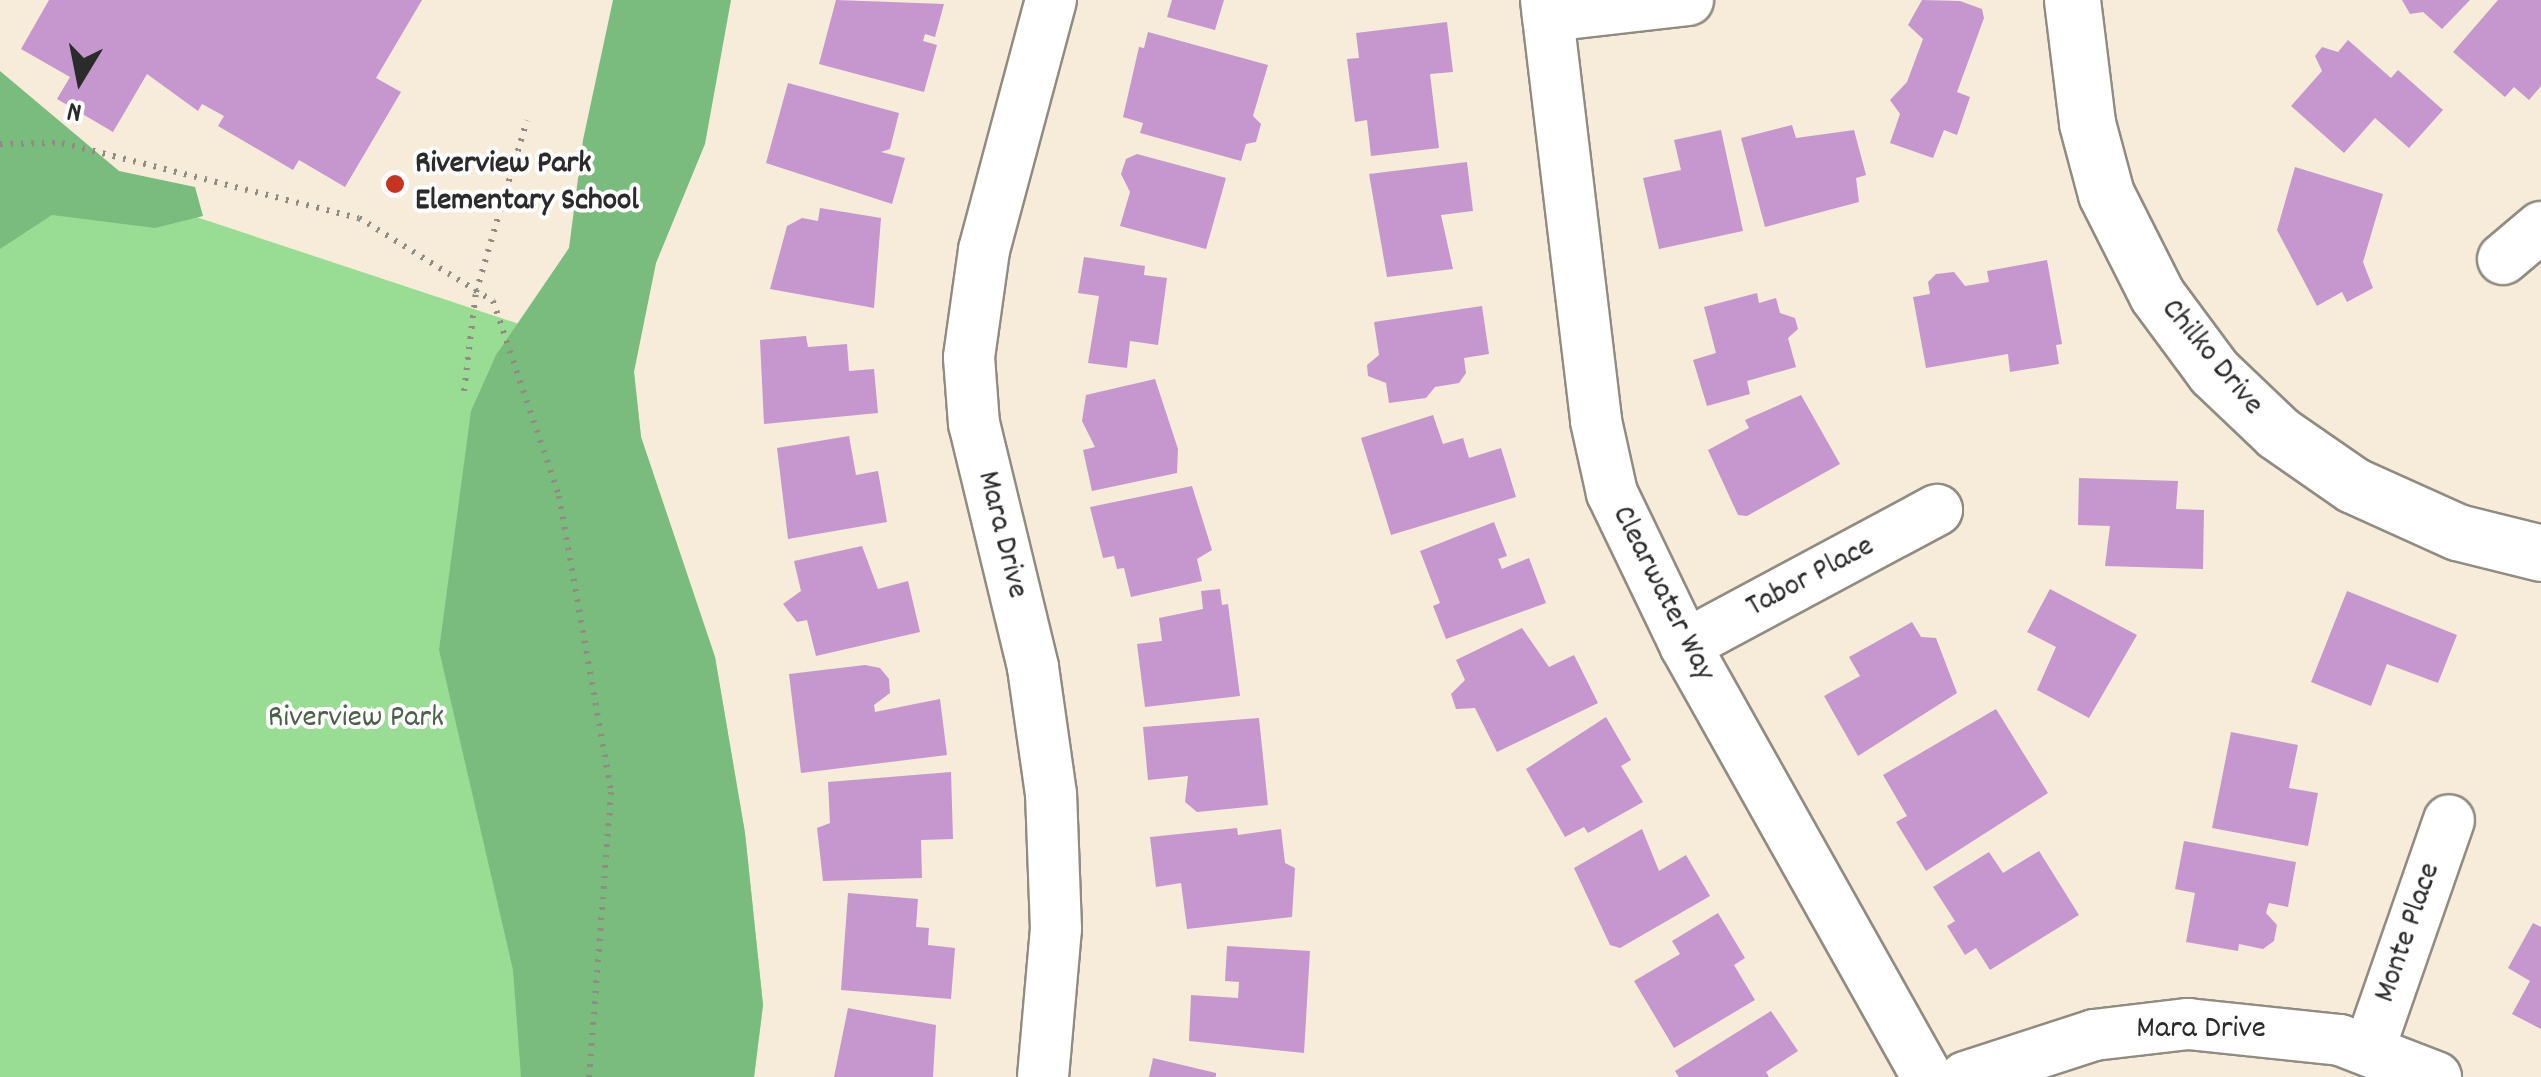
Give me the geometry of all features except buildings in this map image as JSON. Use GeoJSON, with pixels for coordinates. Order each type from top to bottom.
{"type":"FeatureCollection","features":[{"type":"Feature","properties":{"kind":"street","name":"Mara Drive"},"geometry":{"type":"LineString","coordinates":[[1043,1077],[1056,929],[1051,794],[1032,667],[974,424],[969,356],[984,250],[1051,0]]}},
{"type":"Feature","properties":{"kind":"street"},"geometry":{"type":"LineString","coordinates":[[1547,8],[1688,0]]}},
{"type":"Feature","properties":{"kind":"street","name":"Chilko Drive"},"geometry":{"type":"LineString","coordinates":[[2072,0],[2087,124],[2106,194],[2157,296],[2214,372],[2278,433],[2353,485],[2457,532],[2541,553]]}},
{"type":"Feature","properties":{"kind":"street","name":"Clearwater Way"},"geometry":{"type":"LineString","coordinates":[[1547,8],[1602,458],[1626,532],[1684,645],[1927,1077]]}},
{"type":"Feature","properties":{"kind":"street"},"geometry":{"type":"LineString","coordinates":[[2502,259],[2541,226]]}},
{"type":"Feature","properties":{"kind":"street","name":"Tabor Place"},"geometry":{"type":"LineString","coordinates":[[1684,645],[1937,510]]}},
{"type":"Feature","properties":{"kind":"street","name":"Monte Place"},"geometry":{"type":"LineString","coordinates":[[2370,1047],[2450,820]]}},
{"type":"Feature","properties":{"kind":"street","name":"Mara Drive"},"geometry":{"type":"LineString","coordinates":[[1964,1077],[2057,1044],[2158,1026],[2249,1026],[2370,1047],[2436,1077]]}},
{"type":"Feature","properties":{"kind":"path"},"geometry":{"type":"LineString","coordinates":[[464,392],[476,292],[528,120]]}},
{"type":"Feature","properties":{"kind":"path"},"geometry":{"type":"LineString","coordinates":[[0,144],[62,144],[359,218],[493,301],[558,496],[596,681],[612,792],[589,1077]]}},
{"type":"Feature","properties":{"kind":"green space"},"geometry":{"type":"Polygon","coordinates":[[[613,0],[731,0],[705,144],[656,263],[634,372],[641,437],[715,657],[745,833],[763,1005],[754,1077],[521,1077],[513,970],[439,650],[471,411],[496,355],[569,248],[583,140],[613,0]]]}},
{"type":"Feature","properties":{"kind":"green space"},"geometry":{"type":"Polygon","coordinates":[[[0,71],[119,171],[195,187],[203,216],[155,228],[52,215],[0,249],[0,71]]]}},
{"type":"Feature","properties":{"kind":"green space","name":"Riverview Park"},"geometry":{"type":"Polygon","coordinates":[[[0,152],[519,324],[634,372],[641,437],[715,657],[745,833],[763,1005],[754,1077],[0,1077],[0,152]]]}},
{"type":"Feature","properties":{"kind":"place","name":"Riverview Park Elementary School"},"geometry":{"type":"Point","coordinates":[395,184]}}]}
